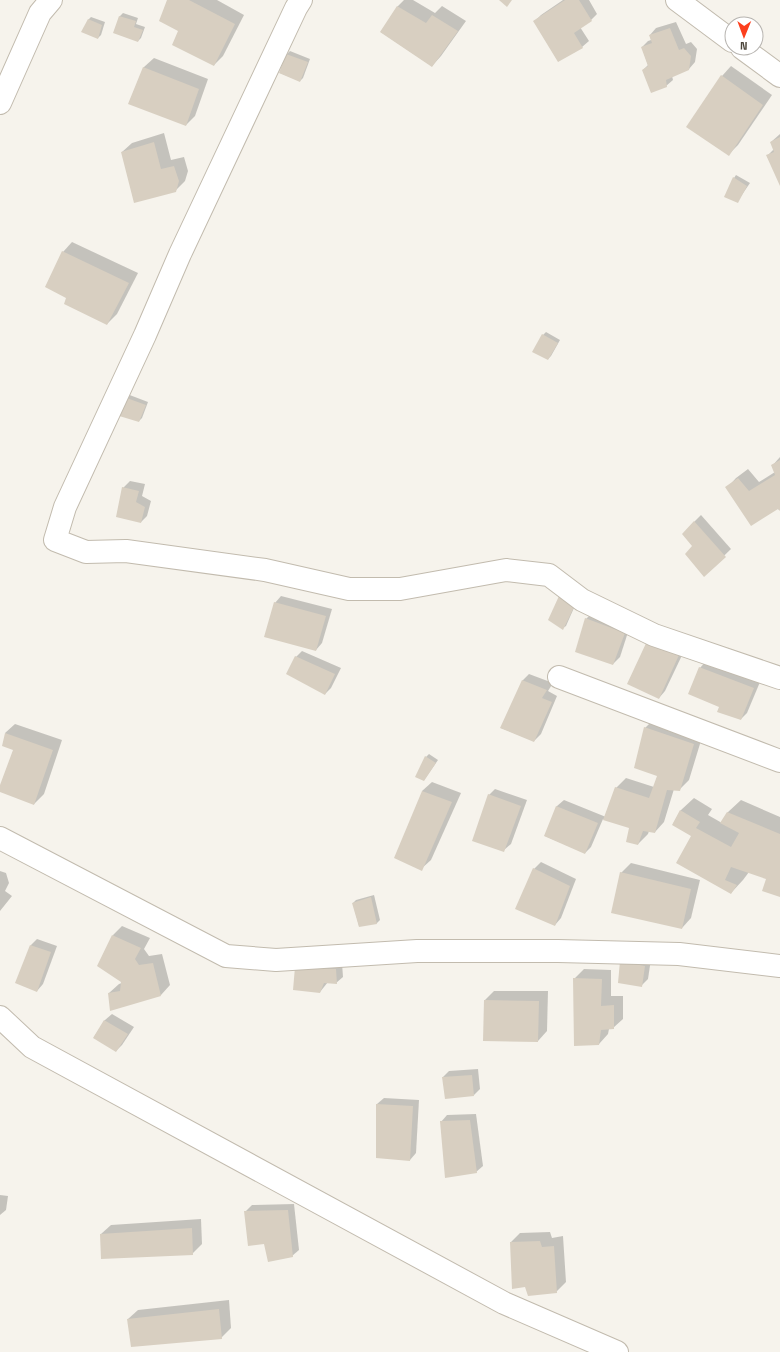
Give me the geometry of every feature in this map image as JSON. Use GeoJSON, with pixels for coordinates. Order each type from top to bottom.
{"type":"FeatureCollection","features":[{"type":"Feature","properties":{"kind":"street"},"geometry":{"type":"LineString","coordinates":[[0,103],[40,13],[51,0]]}},
{"type":"Feature","properties":{"kind":"street"},"geometry":{"type":"LineString","coordinates":[[301,0],[260,82],[180,254],[145,335],[64,507],[55,540],[86,552],[126,551],[265,570],[349,589],[400,589],[506,570],[549,575],[582,600],[654,635],[780,678]]}},
{"type":"Feature","properties":{"kind":"street"},"geometry":{"type":"LineString","coordinates":[[677,0],[724,35]]}},
{"type":"Feature","properties":{"kind":"street"},"geometry":{"type":"LineString","coordinates":[[753,56],[780,76]]}},
{"type":"Feature","properties":{"kind":"street"},"geometry":{"type":"LineString","coordinates":[[560,677],[780,761]]}},
{"type":"Feature","properties":{"kind":"street"},"geometry":{"type":"LineString","coordinates":[[0,838],[226,956],[276,960],[417,951],[558,951],[679,954],[780,966]]}},
{"type":"Feature","properties":{"kind":"street"},"geometry":{"type":"LineString","coordinates":[[0,1017],[32,1047],[504,1303],[617,1352]]}},
{"type":"Feature","properties":{"kind":"building"},"geometry":{"type":"Polygon","coordinates":[[[167,0],[189,0],[235,24],[214,66],[172,45],[178,31],[159,21],[167,0]]]}},
{"type":"Feature","properties":{"kind":"building"},"geometry":{"type":"Polygon","coordinates":[[[499,0],[512,0],[507,7],[499,0]]]}},
{"type":"Feature","properties":{"kind":"building"},"geometry":{"type":"Polygon","coordinates":[[[565,0],[579,0],[592,21],[574,33],[583,48],[558,62],[533,21],[565,0]]]}},
{"type":"Feature","properties":{"kind":"building"},"geometry":{"type":"Polygon","coordinates":[[[397,6],[426,23],[432,15],[458,31],[432,67],[380,32],[397,6]]]}},
{"type":"Feature","properties":{"kind":"building"},"geometry":{"type":"Polygon","coordinates":[[[119,16],[136,21],[134,27],[143,30],[138,42],[113,33],[119,16]]]}},
{"type":"Feature","properties":{"kind":"building"},"geometry":{"type":"Polygon","coordinates":[[[88,19],[102,25],[98,39],[81,32],[88,19]]]}},
{"type":"Feature","properties":{"kind":"building"},"geometry":{"type":"Polygon","coordinates":[[[670,28],[679,50],[684,48],[691,56],[689,70],[666,80],[667,87],[651,93],[642,70],[648,66],[641,47],[652,43],[649,35],[670,28]]]}},
{"type":"Feature","properties":{"kind":"building"},"geometry":{"type":"Polygon","coordinates":[[[286,54],[308,62],[300,82],[279,73],[286,54]]]}},
{"type":"Feature","properties":{"kind":"building"},"geometry":{"type":"Polygon","coordinates":[[[143,67],[199,89],[186,126],[128,104],[143,67]]]}},
{"type":"Feature","properties":{"kind":"building"},"geometry":{"type":"Polygon","coordinates":[[[721,75],[763,105],[729,156],[686,127],[721,75]]]}},
{"type":"Feature","properties":{"kind":"building"},"geometry":{"type":"Polygon","coordinates":[[[780,137],[780,186],[766,155],[774,152],[770,142],[780,137]]]}},
{"type":"Feature","properties":{"kind":"building"},"geometry":{"type":"Polygon","coordinates":[[[154,142],[161,169],[174,166],[179,181],[176,192],[134,203],[121,152],[154,142]]]}},
{"type":"Feature","properties":{"kind":"building"},"geometry":{"type":"Polygon","coordinates":[[[733,177],[747,186],[738,203],[724,197],[733,177]]]}},
{"type":"Feature","properties":{"kind":"building"},"geometry":{"type":"Polygon","coordinates":[[[62,251],[129,283],[107,325],[64,304],[66,298],[45,287],[62,251]]]}},
{"type":"Feature","properties":{"kind":"building"},"geometry":{"type":"Polygon","coordinates":[[[542,334],[558,343],[548,360],[532,352],[542,334]]]}},
{"type":"Feature","properties":{"kind":"building"},"geometry":{"type":"Polygon","coordinates":[[[124,397],[146,405],[139,422],[116,415],[124,397]]]}},
{"type":"Feature","properties":{"kind":"building"},"geometry":{"type":"Polygon","coordinates":[[[780,460],[780,511],[778,509],[751,526],[725,487],[738,478],[749,491],[775,475],[771,465],[780,460]]]}},
{"type":"Feature","properties":{"kind":"building"},"geometry":{"type":"Polygon","coordinates":[[[122,487],[139,491],[136,502],[145,507],[141,523],[116,517],[122,487]]]}},
{"type":"Feature","properties":{"kind":"building"},"geometry":{"type":"Polygon","coordinates":[[[694,521],[726,557],[704,577],[685,554],[692,546],[682,534],[694,521]]]}},
{"type":"Feature","properties":{"kind":"building"},"geometry":{"type":"Polygon","coordinates":[[[559,596],[575,605],[563,630],[548,620],[559,596]]]}},
{"type":"Feature","properties":{"kind":"building"},"geometry":{"type":"Polygon","coordinates":[[[274,602],[326,616],[316,651],[264,637],[274,602]]]}},
{"type":"Feature","properties":{"kind":"building"},"geometry":{"type":"Polygon","coordinates":[[[585,618],[625,633],[613,665],[575,652],[585,618]]]}},
{"type":"Feature","properties":{"kind":"building"},"geometry":{"type":"Polygon","coordinates":[[[648,639],[679,655],[659,699],[627,684],[648,639]]]}},
{"type":"Feature","properties":{"kind":"building"},"geometry":{"type":"Polygon","coordinates":[[[295,656],[335,674],[325,695],[286,674],[295,656]]]}},
{"type":"Feature","properties":{"kind":"building"},"geometry":{"type":"Polygon","coordinates":[[[699,667],[754,688],[741,720],[717,712],[719,707],[688,694],[699,667]]]}},
{"type":"Feature","properties":{"kind":"building"},"geometry":{"type":"Polygon","coordinates":[[[522,680],[547,690],[542,698],[552,702],[534,742],[500,728],[522,680]]]}},
{"type":"Feature","properties":{"kind":"building"},"geometry":{"type":"Polygon","coordinates":[[[644,727],[694,744],[680,791],[667,790],[655,833],[643,831],[638,845],[626,842],[629,828],[603,820],[615,787],[649,798],[657,776],[634,768],[644,727]]]}},
{"type":"Feature","properties":{"kind":"building"},"geometry":{"type":"Polygon","coordinates":[[[5,733],[53,750],[34,805],[0,792],[0,785],[13,750],[2,746],[5,733]]]}},
{"type":"Feature","properties":{"kind":"building"},"geometry":{"type":"Polygon","coordinates":[[[425,756],[436,763],[424,781],[415,777],[425,756]]]}},
{"type":"Feature","properties":{"kind":"building"},"geometry":{"type":"Polygon","coordinates":[[[422,791],[452,802],[422,871],[394,858],[422,791]]]}},
{"type":"Feature","properties":{"kind":"building"},"geometry":{"type":"Polygon","coordinates":[[[488,794],[521,806],[504,852],[472,841],[488,794]]]}},
{"type":"Feature","properties":{"kind":"building"},"geometry":{"type":"Polygon","coordinates":[[[556,806],[598,823],[585,854],[544,836],[556,806]]]}},
{"type":"Feature","properties":{"kind":"building"},"geometry":{"type":"Polygon","coordinates":[[[680,810],[700,822],[696,828],[731,847],[739,833],[720,823],[727,812],[780,834],[780,897],[762,891],[766,879],[731,867],[725,880],[737,885],[731,894],[676,863],[691,836],[672,825],[680,810]]]}},
{"type":"Feature","properties":{"kind":"building"},"geometry":{"type":"Polygon","coordinates":[[[533,868],[570,886],[555,926],[515,909],[533,868]]]}},
{"type":"Feature","properties":{"kind":"building"},"geometry":{"type":"Polygon","coordinates":[[[620,872],[691,889],[682,929],[611,913],[620,872]]]}},
{"type":"Feature","properties":{"kind":"building"},"geometry":{"type":"Polygon","coordinates":[[[371,897],[377,924],[359,927],[352,903],[371,897]]]}},
{"type":"Feature","properties":{"kind":"building"},"geometry":{"type":"Polygon","coordinates":[[[112,935],[141,948],[135,959],[139,965],[153,963],[161,996],[110,1011],[108,993],[120,991],[121,982],[97,966],[112,935]]]}},
{"type":"Feature","properties":{"kind":"building"},"geometry":{"type":"Polygon","coordinates":[[[30,945],[51,952],[37,992],[15,983],[30,945]]]}},
{"type":"Feature","properties":{"kind":"building"},"geometry":{"type":"Polygon","coordinates":[[[620,961],[645,966],[642,987],[618,983],[620,961]]]}},
{"type":"Feature","properties":{"kind":"building"},"geometry":{"type":"Polygon","coordinates":[[[295,967],[336,969],[337,984],[324,983],[320,993],[293,990],[295,967]]]}},
{"type":"Feature","properties":{"kind":"building"},"geometry":{"type":"Polygon","coordinates":[[[573,978],[602,979],[601,1006],[614,1005],[614,1029],[601,1030],[599,1045],[574,1046],[573,978]]]}},
{"type":"Feature","properties":{"kind":"building"},"geometry":{"type":"Polygon","coordinates":[[[484,1000],[539,1001],[538,1042],[483,1041],[484,1000]]]}},
{"type":"Feature","properties":{"kind":"building"},"geometry":{"type":"Polygon","coordinates":[[[104,1020],[128,1034],[116,1052],[93,1038],[104,1020]]]}},
{"type":"Feature","properties":{"kind":"building"},"geometry":{"type":"Polygon","coordinates":[[[472,1075],[474,1096],[445,1099],[442,1077],[472,1075]]]}},
{"type":"Feature","properties":{"kind":"building"},"geometry":{"type":"Polygon","coordinates":[[[376,1104],[413,1106],[410,1161],[376,1158],[376,1104]]]}},
{"type":"Feature","properties":{"kind":"building"},"geometry":{"type":"Polygon","coordinates":[[[470,1120],[477,1173],[445,1178],[440,1121],[470,1120]]]}},
{"type":"Feature","properties":{"kind":"building"},"geometry":{"type":"Polygon","coordinates":[[[288,1210],[293,1257],[268,1262],[264,1244],[248,1246],[244,1211],[288,1210]]]}},
{"type":"Feature","properties":{"kind":"building"},"geometry":{"type":"Polygon","coordinates":[[[192,1228],[193,1255],[101,1259],[100,1234],[192,1228]]]}},
{"type":"Feature","properties":{"kind":"building"},"geometry":{"type":"Polygon","coordinates":[[[540,1241],[542,1247],[554,1246],[557,1293],[528,1296],[525,1287],[512,1289],[510,1242],[540,1241]]]}},
{"type":"Feature","properties":{"kind":"building"},"geometry":{"type":"Polygon","coordinates":[[[219,1309],[222,1339],[131,1347],[127,1319],[219,1309]]]}}]}
